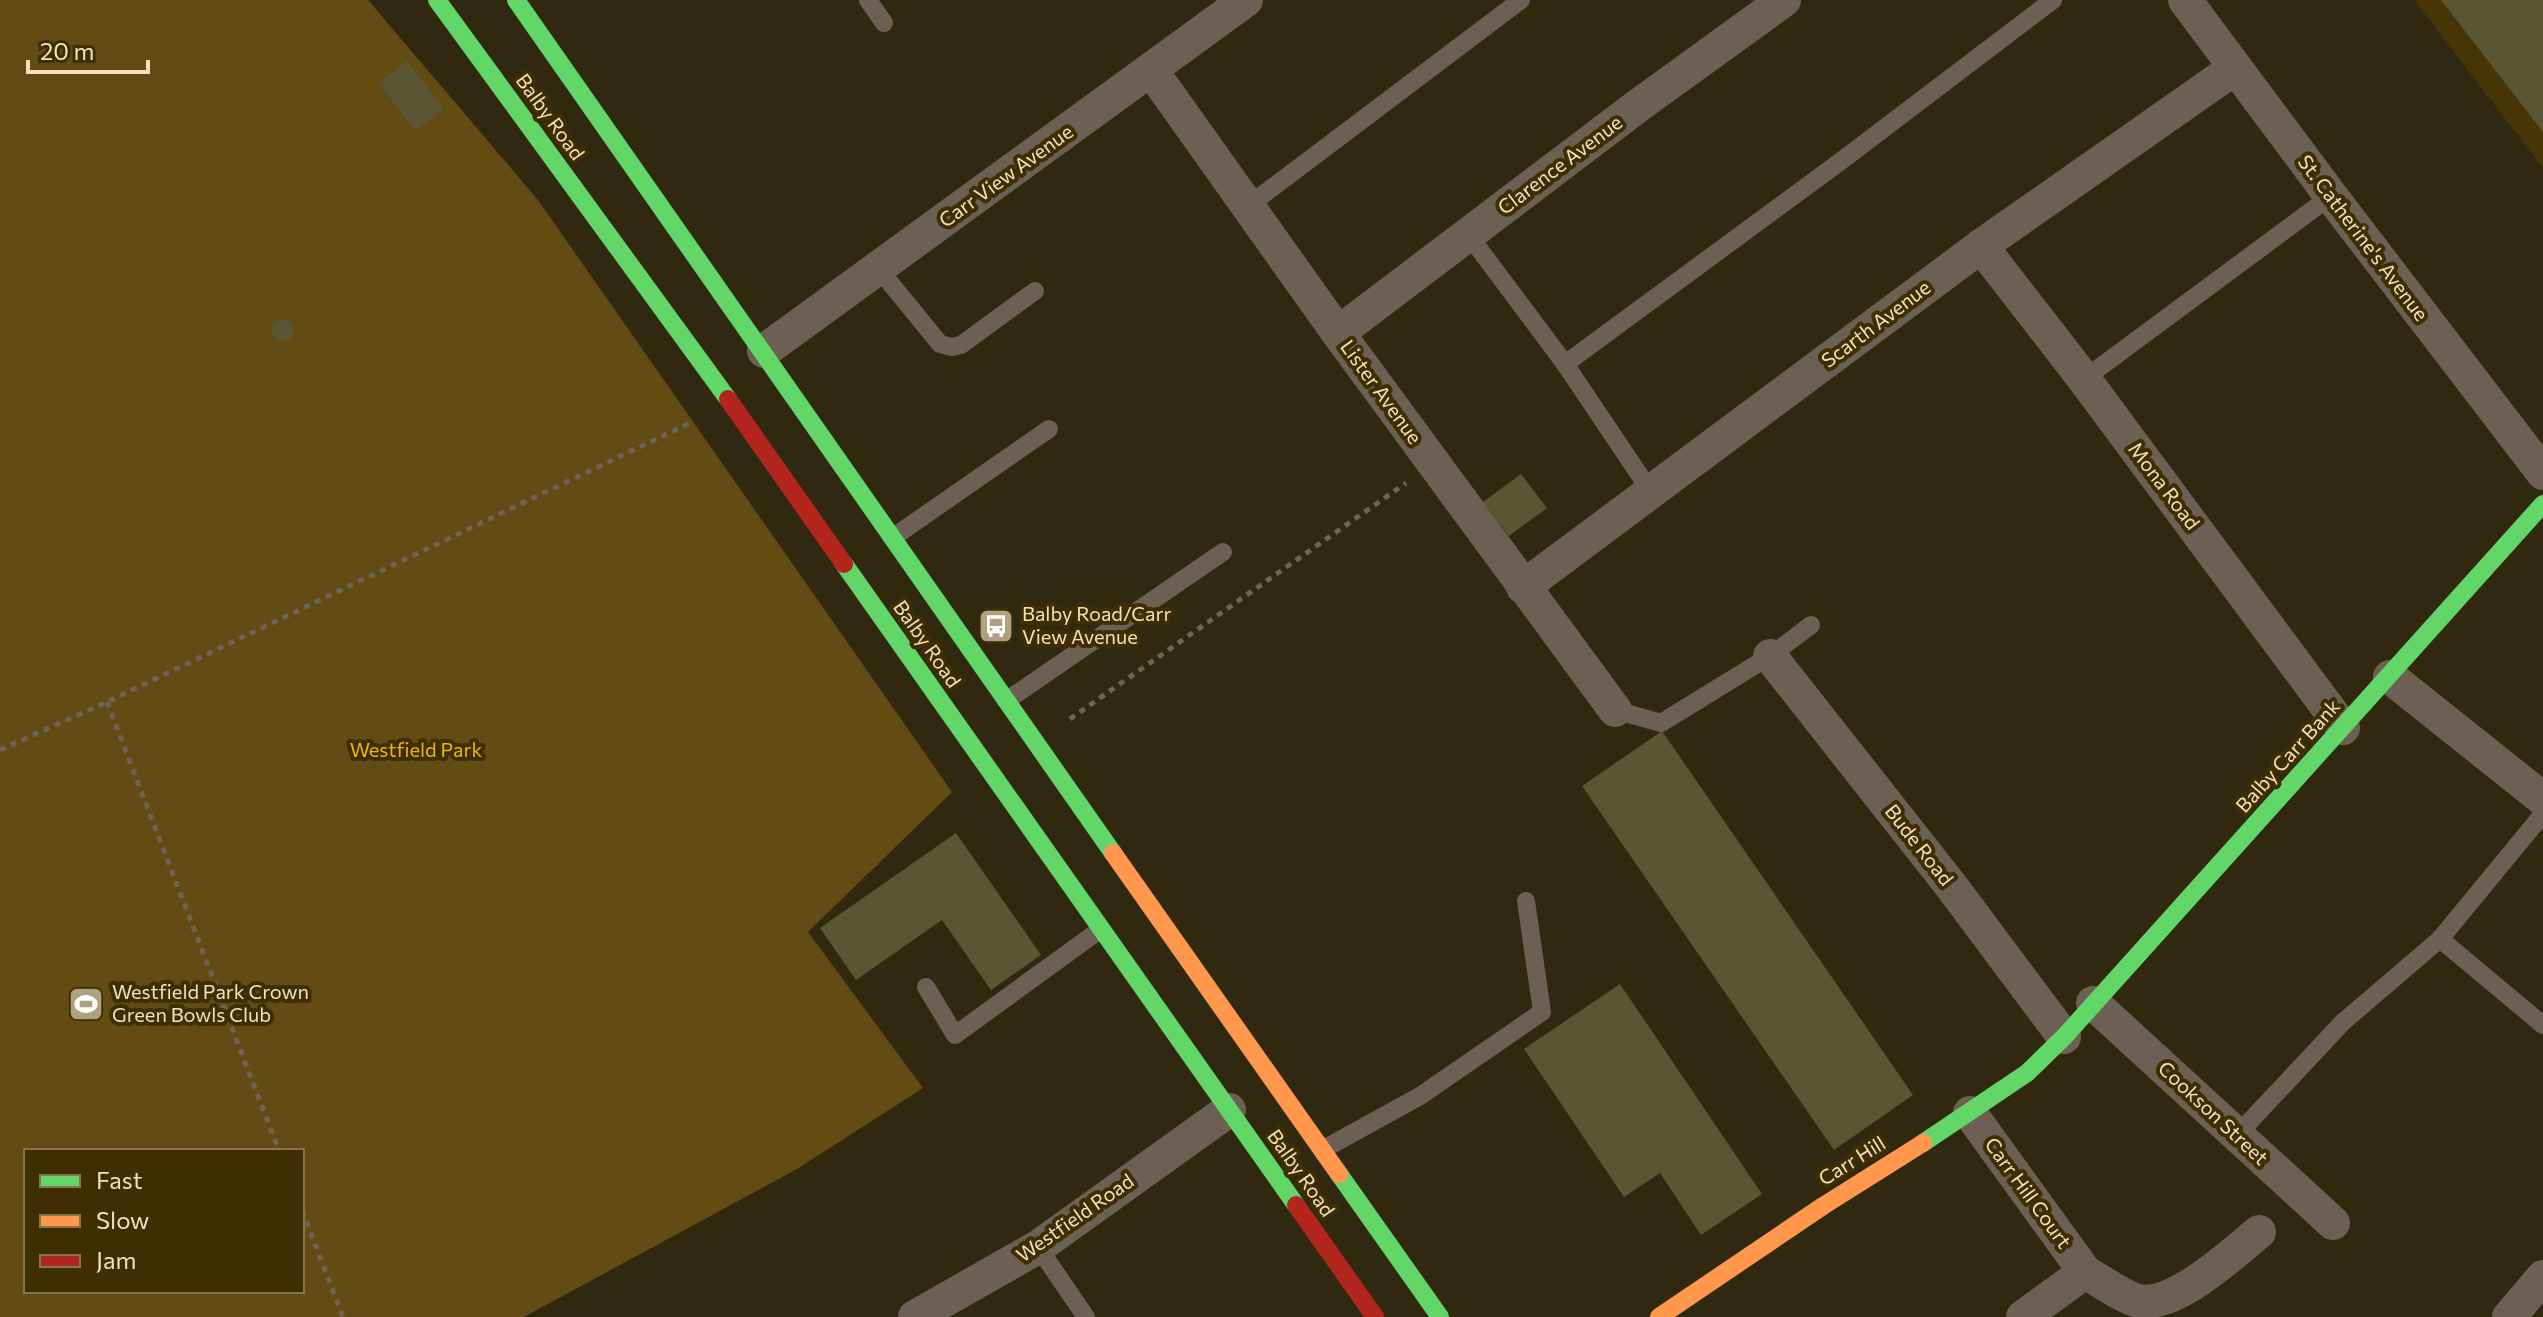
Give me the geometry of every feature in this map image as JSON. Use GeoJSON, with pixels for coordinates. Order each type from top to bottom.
{"type":"FeatureCollection","features":[{"type":"Feature","properties":{"kind":"main road","name":"Balby Road"},"geometry":{"type":"LineString","coordinates":[[437,0],[731,403],[1375,1317]]}},
{"type":"Feature","properties":{"kind":"main road","name":"Balby Road"},"geometry":{"type":"LineString","coordinates":[[516,0],[1440,1317]]}},
{"type":"Feature","properties":{"kind":"main road","name":"Balby Carr Bank"},"geometry":{"type":"LineString","coordinates":[[2064,1037],[2543,504]]}},
{"type":"Feature","properties":{"kind":"main road","name":"Carr Hill"},"geometry":{"type":"LineString","coordinates":[[1659,1317],[1823,1206],[1970,1113],[2027,1073],[2064,1037]]}},
{"type":"Feature","properties":{"kind":"street","name":"Carr View Avenue"},"geometry":{"type":"LineString","coordinates":[[764,351],[1246,0]]}},
{"type":"Feature","properties":{"kind":"street","name":"Clarence Avenue"},"geometry":{"type":"LineString","coordinates":[[1338,333],[1639,105],[1784,0]]}},
{"type":"Feature","properties":{"kind":"street","name":"St. Catherine's Avenue"},"geometry":{"type":"LineString","coordinates":[[2185,0],[2543,473]]}},
{"type":"Feature","properties":{"kind":"street","name":"Scarth Avenue"},"geometry":{"type":"LineString","coordinates":[[1523,587],[1981,246],[2235,68]]}},
{"type":"Feature","properties":{"kind":"street","name":"Lister Avenue"},"geometry":{"type":"LineString","coordinates":[[1151,70],[1338,333],[1615,710]]}},
{"type":"Feature","properties":{"kind":"street","name":"Mona Road"},"geometry":{"type":"LineString","coordinates":[[1981,246],[2084,379],[2343,728]]}},
{"type":"Feature","properties":{"kind":"street","name":"Bude Road"},"geometry":{"type":"LineString","coordinates":[[1770,656],[1952,887],[2064,1037]]}},
{"type":"Feature","properties":{"kind":"street"},"geometry":{"type":"LineString","coordinates":[[2390,677],[2543,799]]}},
{"type":"Feature","properties":{"kind":"street","name":"Cookson Street"},"geometry":{"type":"LineString","coordinates":[[2093,1003],[2333,1223]]}},
{"type":"Feature","properties":{"kind":"street","name":"Westfield Road"},"geometry":{"type":"LineString","coordinates":[[915,1317],[1038,1247],[1229,1110]]}},
{"type":"Feature","properties":{"kind":"street","name":"Carr Hill Court"},"geometry":{"type":"LineString","coordinates":[[1970,1113],[2085,1272],[2135,1300],[2158,1300],[2184,1290],[2259,1232]]}},
{"type":"Feature","properties":{"kind":"street"},"geometry":{"type":"LineString","coordinates":[[2023,1317],[2085,1272]]}},
{"type":"Feature","properties":{"kind":"street"},"geometry":{"type":"LineString","coordinates":[[2509,1317],[2543,1277]]}},
{"type":"Feature","properties":{"kind":"lane"},"geometry":{"type":"LineString","coordinates":[[868,0],[884,23]]}},
{"type":"Feature","properties":{"kind":"lane"},"geometry":{"type":"LineString","coordinates":[[1248,206],[1521,0]]}},
{"type":"Feature","properties":{"kind":"lane"},"geometry":{"type":"LineString","coordinates":[[1565,364],[2053,0]]}},
{"type":"Feature","properties":{"kind":"lane"},"geometry":{"type":"LineString","coordinates":[[2084,379],[2331,196]]}},
{"type":"Feature","properties":{"kind":"lane"},"geometry":{"type":"LineString","coordinates":[[1468,234],[1565,364],[1651,492]]}},
{"type":"Feature","properties":{"kind":"lane"},"geometry":{"type":"LineString","coordinates":[[878,268],[940,344],[952,347],[961,345],[1035,291]]}},
{"type":"Feature","properties":{"kind":"lane"},"geometry":{"type":"LineString","coordinates":[[892,538],[1049,429]]}},
{"type":"Feature","properties":{"kind":"lane"},"geometry":{"type":"LineString","coordinates":[[1006,701],[1223,552]]}},
{"type":"Feature","properties":{"kind":"lane"},"geometry":{"type":"LineString","coordinates":[[1615,710],[1661,723],[1770,656],[1811,625]]}},
{"type":"Feature","properties":{"kind":"lane"},"geometry":{"type":"LineString","coordinates":[[2237,1135],[2343,1022],[2440,939],[2543,814]]}},
{"type":"Feature","properties":{"kind":"lane"},"geometry":{"type":"LineString","coordinates":[[1322,1150],[1420,1096],[1542,1012],[1526,901]]}},
{"type":"Feature","properties":{"kind":"lane"},"geometry":{"type":"LineString","coordinates":[[926,987],[955,1035],[1101,929]]}},
{"type":"Feature","properties":{"kind":"lane"},"geometry":{"type":"LineString","coordinates":[[2440,939],[2543,1025]]}},
{"type":"Feature","properties":{"kind":"lane"},"geometry":{"type":"LineString","coordinates":[[1038,1247],[1086,1317]]}},
{"type":"Feature","properties":{"kind":"path"},"geometry":{"type":"LineString","coordinates":[[0,750],[107,702],[731,403]]}},
{"type":"Feature","properties":{"kind":"path"},"geometry":{"type":"LineString","coordinates":[[1035,743],[1433,464]]}},
{"type":"Feature","properties":{"kind":"path"},"geometry":{"type":"LineString","coordinates":[[107,702],[278,1149]]}},
{"type":"Feature","properties":{"kind":"path"},"geometry":{"type":"LineString","coordinates":[[304,1215],[343,1317]]}},
{"type":"Feature","properties":{"kind":"shaded area"},"geometry":{"type":"Polygon","coordinates":[[[2414,0],[2543,0],[2543,168],[2414,0]]]}},
{"type":"Feature","properties":{"kind":"green space","name":"Westfield Park"},"geometry":{"type":"Polygon","coordinates":[[[0,0],[368,0],[538,200],[952,792],[808,932],[923,1088],[797,1169],[524,1317],[0,1317],[0,0]]]}},
{"type":"Feature","properties":{"kind":"building"},"geometry":{"type":"Polygon","coordinates":[[[2441,0],[2543,0],[2543,132],[2441,0]]]}},
{"type":"Feature","properties":{"kind":"building"},"geometry":{"type":"Polygon","coordinates":[[[407,61],[444,109],[415,131],[379,83],[407,61]]]}},
{"type":"Feature","properties":{"kind":"building"},"geometry":{"type":"Polygon","coordinates":[[[283,319],[294,330],[283,341],[272,330],[283,319]]]}},
{"type":"Feature","properties":{"kind":"building"},"geometry":{"type":"Polygon","coordinates":[[[1521,474],[1547,508],[1509,536],[1483,502],[1521,474]]]}},
{"type":"Feature","properties":{"kind":"building"},"geometry":{"type":"Polygon","coordinates":[[[1662,731],[1913,1095],[1834,1150],[1582,786],[1662,731]]]}},
{"type":"Feature","properties":{"kind":"building"},"geometry":{"type":"Polygon","coordinates":[[[956,833],[1041,955],[991,990],[942,920],[856,980],[820,928],[956,833]]]}},
{"type":"Feature","properties":{"kind":"building"},"geometry":{"type":"Polygon","coordinates":[[[1620,984],[1762,1194],[1701,1235],[1660,1173],[1624,1197],[1524,1049],[1620,984]]]}},
{"type":"Feature","properties":{"kind":"traffic: fast"},"geometry":{"type":"LineString","coordinates":[[437,0],[728,399]]}},
{"type":"Feature","properties":{"kind":"traffic: fast"},"geometry":{"type":"LineString","coordinates":[[516,0],[1113,853]]}},
{"type":"Feature","properties":{"kind":"traffic: fast"},"geometry":{"type":"LineString","coordinates":[[1923,1143],[2027,1073],[2064,1037],[2543,504]]}},
{"type":"Feature","properties":{"kind":"traffic: fast"},"geometry":{"type":"LineString","coordinates":[[844,564],[1296,1205]]}},
{"type":"Feature","properties":{"kind":"traffic: fast"},"geometry":{"type":"LineString","coordinates":[[1339,1174],[1440,1317]]}},
{"type":"Feature","properties":{"kind":"traffic: slow"},"geometry":{"type":"LineString","coordinates":[[1113,853],[1339,1174]]}},
{"type":"Feature","properties":{"kind":"traffic: slow"},"geometry":{"type":"LineString","coordinates":[[1659,1317],[1823,1206],[1923,1143]]}},
{"type":"Feature","properties":{"kind":"traffic: jam"},"geometry":{"type":"LineString","coordinates":[[728,399],[844,564]]}},
{"type":"Feature","properties":{"kind":"traffic: jam"},"geometry":{"type":"LineString","coordinates":[[1296,1205],[1375,1317]]}},
{"type":"Feature","properties":{"kind":"place","name":"Balby Road/Carr View Avenue"},"geometry":{"type":"Point","coordinates":[996,626]}},
{"type":"Feature","properties":{"kind":"place","name":"Westfield Park Crown Green Bowls Club"},"geometry":{"type":"Point","coordinates":[86,1004]}}]}
